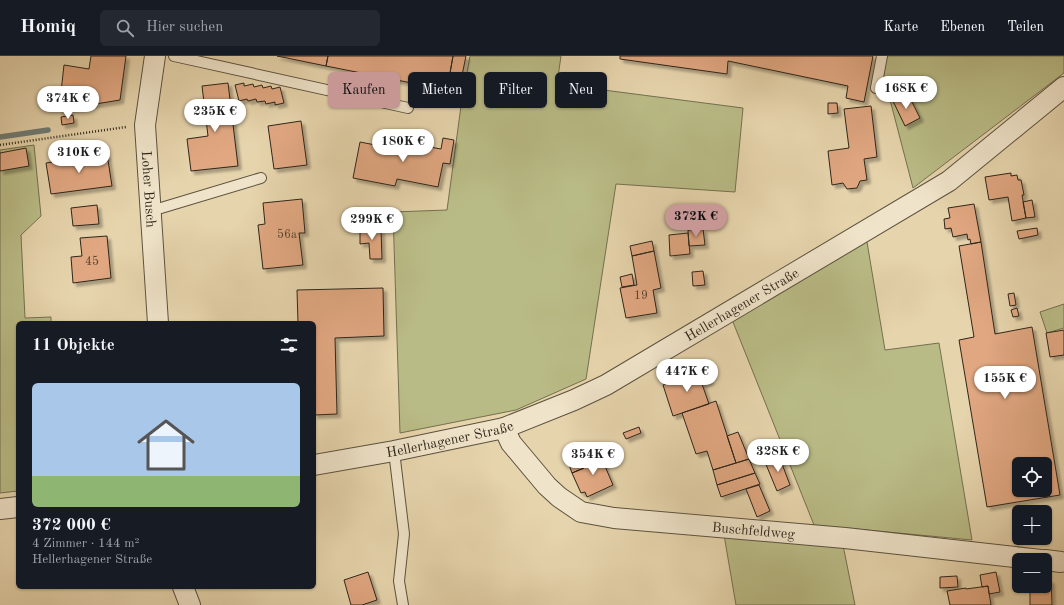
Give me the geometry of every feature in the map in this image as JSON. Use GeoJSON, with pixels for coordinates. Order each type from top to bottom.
{"type":"FeatureCollection","features":[{"type":"Feature","properties":{"kind":"street","name":"Loher Busch"},"geometry":{"type":"LineString","coordinates":[[154,56],[145,125],[158,321]]}},
{"type":"Feature","properties":{"kind":"street","name":"Hellerhagener Straße"},"geometry":{"type":"LineString","coordinates":[[316,465],[394,451],[504,428],[574,400],[606,385],[949,181],[1064,87]]}},
{"type":"Feature","properties":{"kind":"street","name":"Buschfeldweg"},"geometry":{"type":"LineString","coordinates":[[504,428],[511,443],[546,486],[581,512],[614,518],[845,538],[1012,557]]}},
{"type":"Feature","properties":{"kind":"street"},"geometry":{"type":"LineString","coordinates":[[0,509],[16,507]]}},
{"type":"Feature","properties":{"kind":"lane"},"geometry":{"type":"LineString","coordinates":[[174,56],[408,108]]}},
{"type":"Feature","properties":{"kind":"lane"},"geometry":{"type":"LineString","coordinates":[[876,88],[882,56]]}},
{"type":"Feature","properties":{"kind":"lane"},"geometry":{"type":"LineString","coordinates":[[151,211],[261,178]]}},
{"type":"Feature","properties":{"kind":"lane"},"geometry":{"type":"LineString","coordinates":[[394,451],[404,534],[399,581],[403,605]]}},
{"type":"Feature","properties":{"kind":"path"},"geometry":{"type":"LineString","coordinates":[[0,145],[68,134],[145,125]]}},
{"type":"Feature","properties":{"kind":"green space"},"geometry":{"type":"Polygon","coordinates":[[[470,56],[561,56],[559,72],[555,72],[555,108],[607,108],[607,90],[743,108],[735,192],[616,184],[586,379],[516,410],[400,433],[393,212],[447,210],[461,108],[476,108],[476,72],[467,72],[470,56]]]}},
{"type":"Feature","properties":{"kind":"green space"},"geometry":{"type":"Polygon","coordinates":[[[885,56],[1064,56],[1064,73],[913,188],[882,69],[885,56]]]}},
{"type":"Feature","properties":{"kind":"green space"},"geometry":{"type":"Polygon","coordinates":[[[34,145],[41,216],[21,235],[25,318],[51,317],[51,321],[16,321],[16,491],[0,493],[0,150],[34,145]]]}},
{"type":"Feature","properties":{"kind":"green space"},"geometry":{"type":"Polygon","coordinates":[[[866,236],[885,350],[939,343],[972,540],[814,525],[731,317],[866,236]]]}},
{"type":"Feature","properties":{"kind":"green space"},"geometry":{"type":"Polygon","coordinates":[[[1064,304],[1064,328],[1047,333],[1040,312],[1064,304]]]}},
{"type":"Feature","properties":{"kind":"green space"},"geometry":{"type":"Polygon","coordinates":[[[724,535],[843,545],[855,605],[736,605],[724,535]]]}},
{"type":"Feature","properties":{"kind":"building"},"geometry":{"type":"Polygon","coordinates":[[[91,56],[126,56],[120,100],[59,110],[64,65],[89,69],[91,56]]]}},
{"type":"Feature","properties":{"kind":"building"},"geometry":{"type":"Polygon","coordinates":[[[277,56],[328,56],[326,66],[277,56]]]}},
{"type":"Feature","properties":{"kind":"building"},"geometry":{"type":"Polygon","coordinates":[[[328,56],[453,56],[450,72],[408,72],[408,82],[400,81],[400,72],[356,72],[326,66],[328,56]]]}},
{"type":"Feature","properties":{"kind":"building"},"geometry":{"type":"Polygon","coordinates":[[[453,56],[466,56],[463,72],[450,72],[453,56]]]}},
{"type":"Feature","properties":{"kind":"building"},"geometry":{"type":"Polygon","coordinates":[[[620,56],[873,56],[864,102],[846,98],[848,86],[728,61],[727,74],[620,59],[620,56]]]}},
{"type":"Feature","properties":{"kind":"building"},"geometry":{"type":"Polygon","coordinates":[[[228,83],[238,166],[191,171],[187,139],[208,136],[202,86],[228,83]]]}},
{"type":"Feature","properties":{"kind":"building"},"geometry":{"type":"Polygon","coordinates":[[[244,83],[244,86],[253,84],[254,87],[262,85],[263,88],[271,86],[272,89],[280,87],[284,103],[275,105],[275,102],[266,104],[265,101],[257,102],[256,99],[239,101],[235,85],[244,83]]]}},
{"type":"Feature","properties":{"kind":"building"},"geometry":{"type":"Polygon","coordinates":[[[908,94],[920,118],[905,126],[893,101],[908,94]]]}},
{"type":"Feature","properties":{"kind":"building"},"geometry":{"type":"Polygon","coordinates":[[[828,103],[837,103],[838,113],[828,114],[828,103]]]}},
{"type":"Feature","properties":{"kind":"building"},"geometry":{"type":"Polygon","coordinates":[[[871,106],[877,157],[864,159],[867,180],[860,181],[857,188],[847,189],[843,183],[832,185],[828,151],[849,148],[844,109],[871,106]]]}},
{"type":"Feature","properties":{"kind":"building"},"geometry":{"type":"Polygon","coordinates":[[[73,115],[74,123],[62,125],[61,117],[73,115]]]}},
{"type":"Feature","properties":{"kind":"building"},"geometry":{"type":"Polygon","coordinates":[[[301,121],[307,165],[274,169],[268,126],[301,121]]]}},
{"type":"Feature","properties":{"kind":"building"},"geometry":{"type":"Polygon","coordinates":[[[443,138],[454,140],[450,164],[443,163],[438,187],[397,179],[395,186],[353,178],[360,142],[401,150],[402,142],[441,149],[443,138]]]}},
{"type":"Feature","properties":{"kind":"building"},"geometry":{"type":"Polygon","coordinates":[[[26,148],[29,166],[0,171],[0,153],[26,148]]]}},
{"type":"Feature","properties":{"kind":"building"},"geometry":{"type":"Polygon","coordinates":[[[107,154],[112,186],[51,194],[46,163],[107,154]]]}},
{"type":"Feature","properties":{"kind":"building"},"geometry":{"type":"Polygon","coordinates":[[[1011,173],[1011,176],[1017,175],[1018,180],[1021,180],[1026,218],[1012,221],[1008,197],[989,200],[985,177],[1011,173]]]}},
{"type":"Feature","properties":{"kind":"building"},"geometry":{"type":"Polygon","coordinates":[[[302,199],[305,233],[299,233],[303,265],[263,269],[258,225],[265,224],[263,203],[302,199]]]}},
{"type":"Feature","properties":{"kind":"building"},"geometry":{"type":"Polygon","coordinates":[[[1032,200],[1035,217],[1026,218],[1023,202],[1032,200]]]}},
{"type":"Feature","properties":{"kind":"building"},"geometry":{"type":"Polygon","coordinates":[[[974,204],[981,242],[971,244],[970,239],[968,240],[967,234],[953,237],[951,228],[945,229],[944,219],[950,218],[948,208],[974,204]]]}},
{"type":"Feature","properties":{"kind":"building"},"geometry":{"type":"Polygon","coordinates":[[[97,205],[99,224],[73,226],[71,208],[97,205]]]}},
{"type":"Feature","properties":{"kind":"building"},"geometry":{"type":"Polygon","coordinates":[[[369,224],[370,231],[381,230],[382,259],[370,259],[369,243],[360,244],[360,225],[369,224]]]}},
{"type":"Feature","properties":{"kind":"building"},"geometry":{"type":"Polygon","coordinates":[[[1037,228],[1038,235],[1019,239],[1017,231],[1037,228]]]}},
{"type":"Feature","properties":{"kind":"building"},"geometry":{"type":"Polygon","coordinates":[[[703,229],[705,245],[689,246],[688,230],[703,229]]]}},
{"type":"Feature","properties":{"kind":"building"},"geometry":{"type":"Polygon","coordinates":[[[688,233],[690,254],[670,256],[669,235],[688,233]]]}},
{"type":"Feature","properties":{"kind":"building"},"geometry":{"type":"Polygon","coordinates":[[[107,236],[111,278],[73,283],[71,257],[82,256],[80,238],[107,236]]]}},
{"type":"Feature","properties":{"kind":"building"},"geometry":{"type":"Polygon","coordinates":[[[652,241],[654,251],[632,256],[630,246],[652,241]]]}},
{"type":"Feature","properties":{"kind":"building"},"geometry":{"type":"Polygon","coordinates":[[[981,242],[995,334],[1032,327],[1060,495],[1052,496],[1052,457],[1012,457],[1012,497],[1048,497],[987,507],[959,340],[974,337],[959,246],[981,242]]]}},
{"type":"Feature","properties":{"kind":"building"},"geometry":{"type":"Polygon","coordinates":[[[654,251],[661,288],[653,290],[657,313],[626,318],[620,288],[637,285],[632,256],[654,251]]]}},
{"type":"Feature","properties":{"kind":"building"},"geometry":{"type":"Polygon","coordinates":[[[703,271],[705,285],[693,286],[692,272],[703,271]]]}},
{"type":"Feature","properties":{"kind":"building"},"geometry":{"type":"Polygon","coordinates":[[[632,274],[634,285],[622,287],[620,277],[632,274]]]}},
{"type":"Feature","properties":{"kind":"building"},"geometry":{"type":"Polygon","coordinates":[[[383,288],[384,336],[335,338],[337,414],[316,415],[316,321],[298,321],[297,290],[383,288]]]}},
{"type":"Feature","properties":{"kind":"building"},"geometry":{"type":"Polygon","coordinates":[[[1014,293],[1016,305],[1010,306],[1008,294],[1014,293]]]}},
{"type":"Feature","properties":{"kind":"building"},"geometry":{"type":"Polygon","coordinates":[[[1017,308],[1019,316],[1013,317],[1011,310],[1017,308]]]}},
{"type":"Feature","properties":{"kind":"building"},"geometry":{"type":"Polygon","coordinates":[[[1064,330],[1064,355],[1050,357],[1046,333],[1064,330]]]}},
{"type":"Feature","properties":{"kind":"building"},"geometry":{"type":"Polygon","coordinates":[[[706,370],[710,381],[702,384],[709,404],[673,416],[663,385],[706,370]]]}},
{"type":"Feature","properties":{"kind":"building"},"geometry":{"type":"Polygon","coordinates":[[[716,401],[736,463],[713,470],[707,451],[696,454],[682,413],[716,401]]]}},
{"type":"Feature","properties":{"kind":"building"},"geometry":{"type":"Polygon","coordinates":[[[639,427],[641,433],[626,439],[623,433],[639,427]]]}},
{"type":"Feature","properties":{"kind":"building"},"geometry":{"type":"Polygon","coordinates":[[[738,432],[749,459],[736,463],[727,436],[738,432]]]}},
{"type":"Feature","properties":{"kind":"building"},"geometry":{"type":"Polygon","coordinates":[[[599,452],[613,485],[587,497],[585,492],[581,493],[572,473],[584,468],[580,460],[599,452]]]}},
{"type":"Feature","properties":{"kind":"building"},"geometry":{"type":"Polygon","coordinates":[[[779,456],[790,485],[777,491],[765,462],[779,456]]]}},
{"type":"Feature","properties":{"kind":"building"},"geometry":{"type":"Polygon","coordinates":[[[749,459],[755,473],[717,485],[713,470],[749,459]]]}},
{"type":"Feature","properties":{"kind":"building"},"geometry":{"type":"Polygon","coordinates":[[[581,460],[584,468],[572,473],[569,465],[581,460]]]}},
{"type":"Feature","properties":{"kind":"building"},"geometry":{"type":"Polygon","coordinates":[[[755,473],[760,484],[721,497],[717,485],[755,473]]]}},
{"type":"Feature","properties":{"kind":"building"},"geometry":{"type":"Polygon","coordinates":[[[759,485],[770,511],[757,517],[746,489],[759,485]]]}},
{"type":"Feature","properties":{"kind":"building"},"geometry":{"type":"Polygon","coordinates":[[[368,572],[377,600],[362,605],[351,605],[344,580],[368,572]]]}},
{"type":"Feature","properties":{"kind":"building"},"geometry":{"type":"Polygon","coordinates":[[[996,572],[1000,592],[989,594],[988,586],[982,587],[980,575],[996,572]]]}},
{"type":"Feature","properties":{"kind":"building"},"geometry":{"type":"Polygon","coordinates":[[[957,576],[958,587],[940,588],[940,577],[957,576]]]}},
{"type":"Feature","properties":{"kind":"building"},"geometry":{"type":"Polygon","coordinates":[[[988,586],[991,605],[950,605],[947,591],[988,586]]]}},
{"type":"Feature","properties":{"kind":"building"},"geometry":{"type":"Polygon","coordinates":[[[1030,593],[1052,593],[1052,605],[1030,605],[1030,593]]]}},
{"type":"Feature","properties":{"kind":"waterway"},"geometry":{"type":"LineString","coordinates":[[0,137],[48,130]]}}]}
